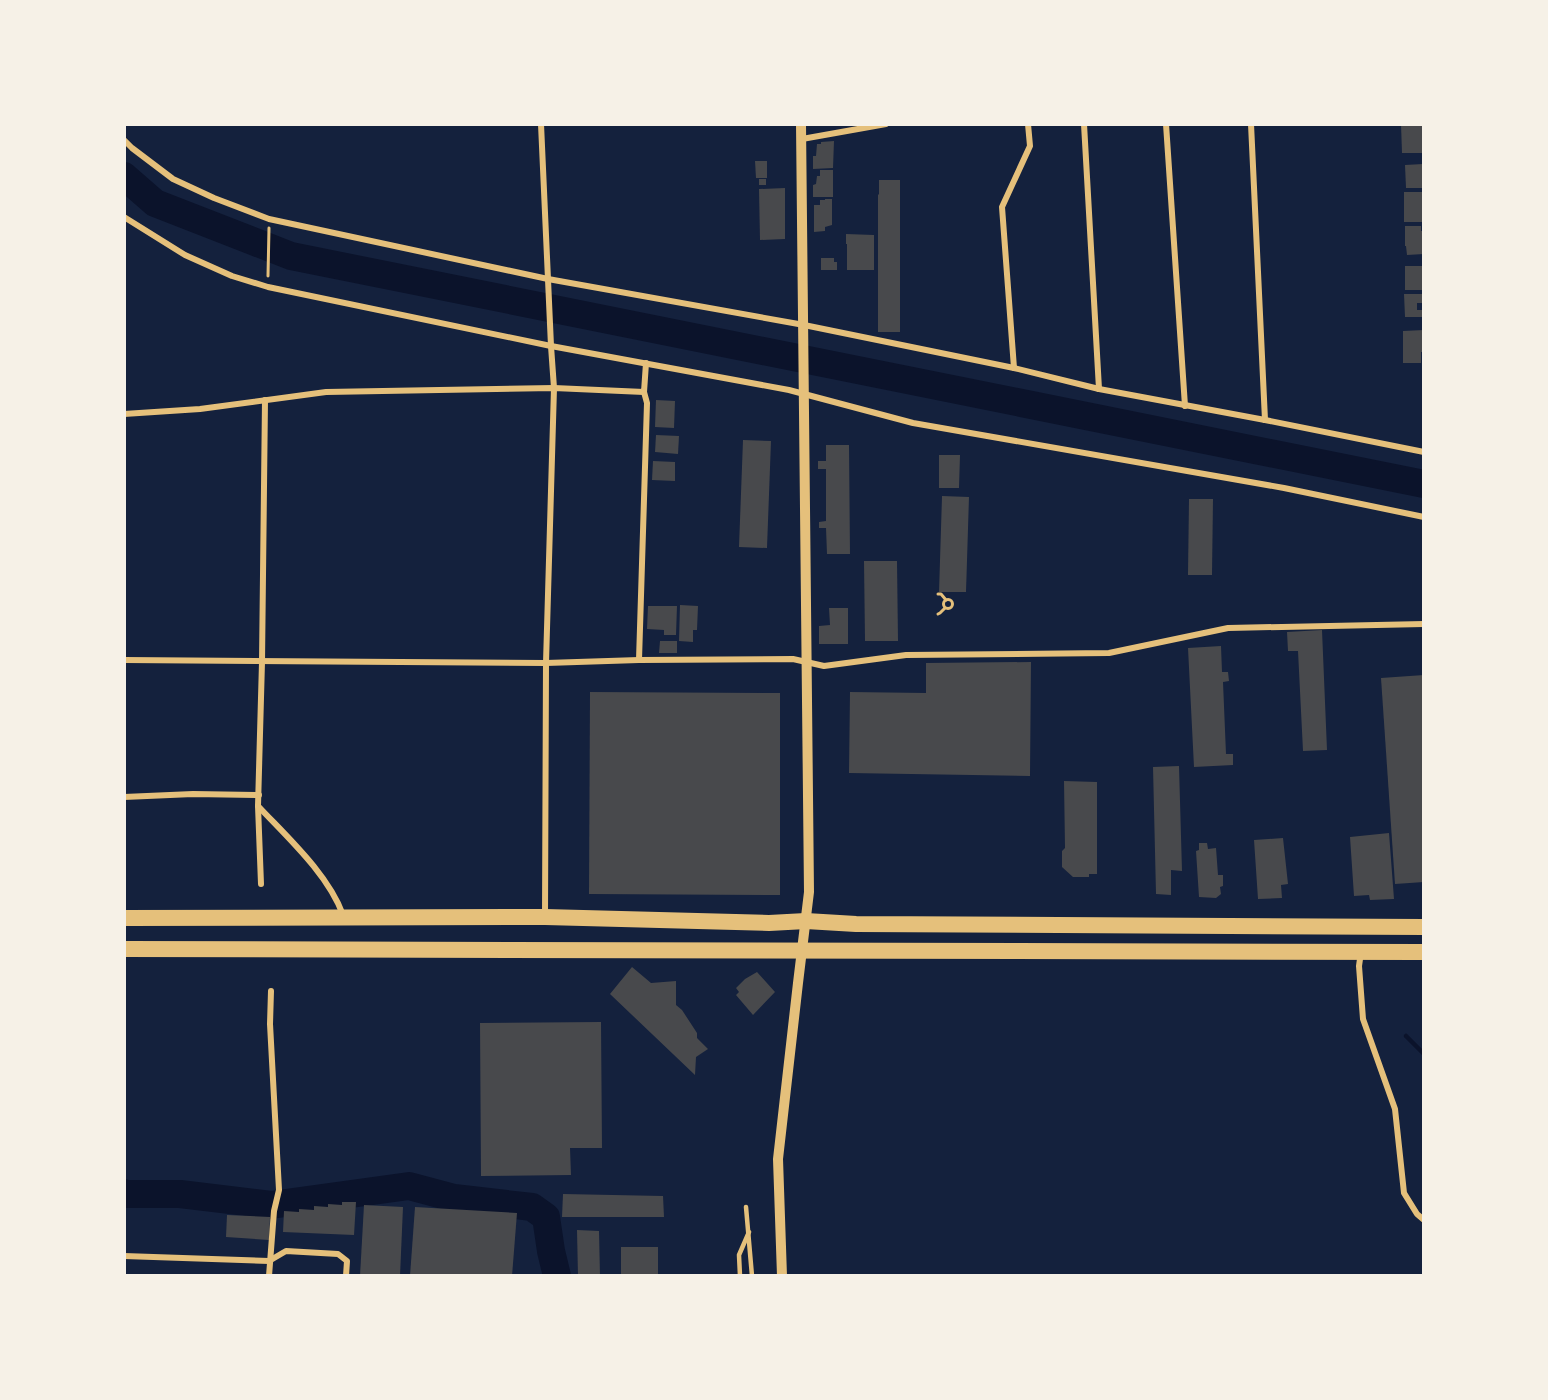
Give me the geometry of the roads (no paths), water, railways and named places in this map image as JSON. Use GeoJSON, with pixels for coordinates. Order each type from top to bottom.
{"type":"FeatureCollection","features":[{"type":"Feature","properties":{"kind":"highway"},"geometry":{"type":"LineString","coordinates":[[124,918],[545,916],[769,923],[806,921],[868,924],[1424,927]]}},
{"type":"Feature","properties":{"kind":"highway"},"geometry":{"type":"LineString","coordinates":[[124,949],[1424,952]]}},
{"type":"Feature","properties":{"kind":"street"},"geometry":{"type":"LineString","coordinates":[[541,124],[554,388],[546,663],[545,916]]}},
{"type":"Feature","properties":{"kind":"street"},"geometry":{"type":"LineString","coordinates":[[782,1275],[778,1159],[809,892],[801,124]]}},
{"type":"Feature","properties":{"kind":"street"},"geometry":{"type":"LineString","coordinates":[[802,139],[886,124]]}},
{"type":"Feature","properties":{"kind":"street"},"geometry":{"type":"LineString","coordinates":[[1014,368],[1002,207],[1030,146],[1028,124]]}},
{"type":"Feature","properties":{"kind":"street"},"geometry":{"type":"LineString","coordinates":[[1084,124],[1100,389]]}},
{"type":"Feature","properties":{"kind":"street"},"geometry":{"type":"LineString","coordinates":[[1166,124],[1185,406]]}},
{"type":"Feature","properties":{"kind":"street"},"geometry":{"type":"LineString","coordinates":[[1251,124],[1265,420]]}},
{"type":"Feature","properties":{"kind":"street"},"geometry":{"type":"LineString","coordinates":[[124,140],[173,179],[269,219],[548,282],[1014,368],[1100,389],[1424,452]]}},
{"type":"Feature","properties":{"kind":"street"},"geometry":{"type":"LineString","coordinates":[[124,217],[185,255],[232,276],[268,286],[551,346],[804,391],[913,423],[1284,489],[1424,517]]}},
{"type":"Feature","properties":{"kind":"street"},"geometry":{"type":"LineString","coordinates":[[639,660],[647,403],[644,392],[646,363]]}},
{"type":"Feature","properties":{"kind":"street"},"geometry":{"type":"LineString","coordinates":[[124,414],[200,409],[326,392],[554,388],[644,392]]}},
{"type":"Feature","properties":{"kind":"street"},"geometry":{"type":"LineString","coordinates":[[261,884],[258,806],[265,400]]}},
{"type":"Feature","properties":{"kind":"street"},"geometry":{"type":"LineString","coordinates":[[124,660],[546,663],[793,659],[824,666],[906,655],[1109,653],[1228,628],[1424,624]]}},
{"type":"Feature","properties":{"kind":"street"},"geometry":{"type":"LineString","coordinates":[[124,797],[193,794],[259,795]]}},
{"type":"Feature","properties":{"kind":"street"},"geometry":{"type":"LineString","coordinates":[[258,806],[308,859],[338,900],[344,918]]}},
{"type":"Feature","properties":{"kind":"street"},"geometry":{"type":"LineString","coordinates":[[1360,951],[1363,1019],[1395,1109],[1404,1193],[1417,1214],[1424,1220]]}},
{"type":"Feature","properties":{"kind":"street"},"geometry":{"type":"LineString","coordinates":[[269,1275],[274,1211],[279,1190],[270,1024],[271,991]]}},
{"type":"Feature","properties":{"kind":"street"},"geometry":{"type":"LineString","coordinates":[[124,1256],[269,1261],[286,1251],[338,1254],[347,1261],[346,1275]]}},
{"type":"Feature","properties":{"kind":"lane"},"geometry":{"type":"LineString","coordinates":[[746,1207],[752,1275]]}},
{"type":"Feature","properties":{"kind":"lane"},"geometry":{"type":"LineString","coordinates":[[740,1275],[739,1255],[749,1232]]}},
{"type":"Feature","properties":{"kind":"waterway"},"geometry":{"type":"LineString","coordinates":[[124,176],[155,203],[291,256],[1424,484]]}},
{"type":"Feature","properties":{"kind":"waterway"},"geometry":{"type":"LineString","coordinates":[[1406,1036],[1424,1054]]}},
{"type":"Feature","properties":{"kind":"waterway"},"geometry":{"type":"LineString","coordinates":[[124,1193],[180,1194],[271,1205],[409,1186],[454,1198],[532,1207],[546,1217],[557,1276]]}}]}
